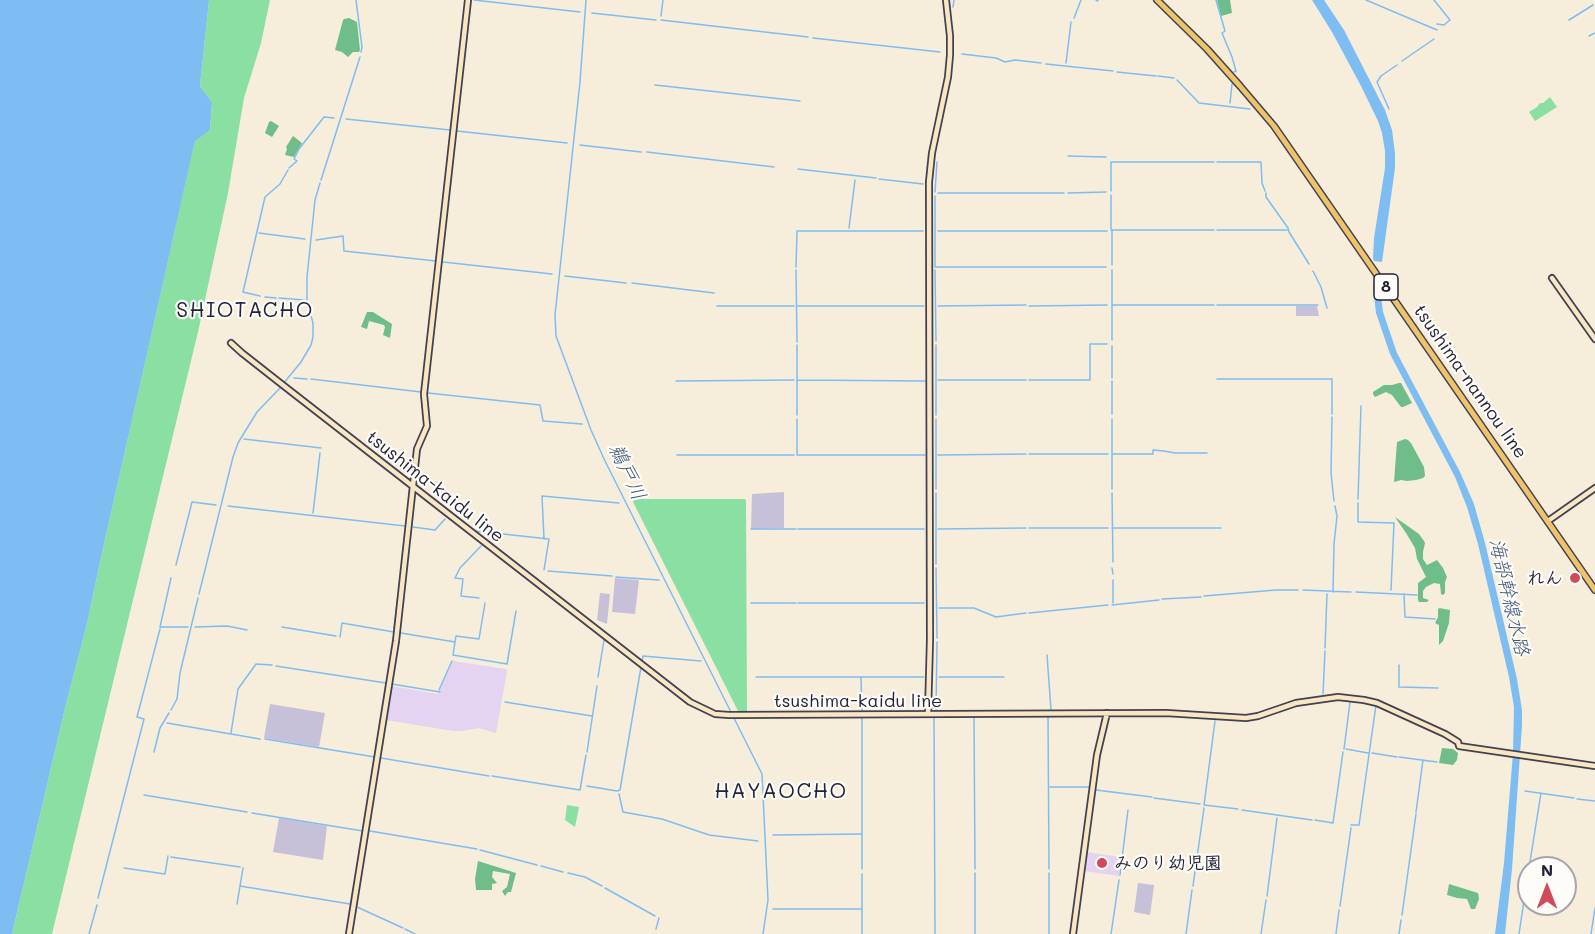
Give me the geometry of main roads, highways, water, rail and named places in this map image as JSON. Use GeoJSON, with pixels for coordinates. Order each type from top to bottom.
{"type":"FeatureCollection","features":[{"type":"Feature","properties":{"kind":"main road","name":"tsushima-nannou line"},"geometry":{"type":"LineString","coordinates":[[1157,0],[1207,50],[1274,126],[1595,590]]}},
{"type":"Feature","properties":{"kind":"water"},"geometry":{"type":"Polygon","coordinates":[[[0,0],[209,0],[200,86],[212,102],[210,130],[195,141],[86,628],[12,934],[0,934],[0,0]]]}},
{"type":"Feature","properties":{"kind":"water"},"geometry":{"type":"Polygon","coordinates":[[[1312,0],[1324,0],[1344,30],[1385,110],[1392,130],[1395,168],[1382,262],[1374,261],[1373,258],[1385,168],[1382,133],[1361,86],[1312,0]]]}},
{"type":"Feature","properties":{"kind":"water"},"geometry":{"type":"Polygon","coordinates":[[[1373,286],[1380,287],[1383,312],[1397,353],[1460,472],[1474,504],[1517,679],[1522,726],[1505,934],[1495,934],[1504,863],[1513,753],[1514,707],[1509,677],[1478,544],[1467,507],[1455,477],[1390,354],[1376,313],[1373,286]]]}},
{"type":"Feature","properties":{"kind":"waterway"},"geometry":{"type":"LineString","coordinates":[[356,0],[361,52]]}},
{"type":"Feature","properties":{"kind":"waterway"},"geometry":{"type":"LineString","coordinates":[[474,0],[580,12]]}},
{"type":"Feature","properties":{"kind":"waterway","name":"鵜戸川"},"geometry":{"type":"LineString","coordinates":[[586,0],[580,82],[555,315],[556,336],[605,461],[762,774],[768,900],[763,934]]}},
{"type":"Feature","properties":{"kind":"waterway"},"geometry":{"type":"LineString","coordinates":[[661,16],[663,0]]}},
{"type":"Feature","properties":{"kind":"waterway"},"geometry":{"type":"LineString","coordinates":[[953,7],[954,0]]}},
{"type":"Feature","properties":{"kind":"waterway"},"geometry":{"type":"LineString","coordinates":[[1074,18],[1081,0]]}},
{"type":"Feature","properties":{"kind":"waterway"},"geometry":{"type":"LineString","coordinates":[[1216,0],[1225,31],[1222,33],[1232,57],[1236,71],[1234,72]]}},
{"type":"Feature","properties":{"kind":"waterway"},"geometry":{"type":"LineString","coordinates":[[1366,0],[1437,30]]}},
{"type":"Feature","properties":{"kind":"waterway"},"geometry":{"type":"LineString","coordinates":[[1434,0],[1450,20],[1444,25],[1437,24]]}},
{"type":"Feature","properties":{"kind":"waterway"},"geometry":{"type":"LineString","coordinates":[[1569,20],[1593,5]]}},
{"type":"Feature","properties":{"kind":"waterway"},"geometry":{"type":"LineString","coordinates":[[592,13],[656,20]]}},
{"type":"Feature","properties":{"kind":"waterway"},"geometry":{"type":"LineString","coordinates":[[661,20],[808,37]]}},
{"type":"Feature","properties":{"kind":"waterway"},"geometry":{"type":"LineString","coordinates":[[1066,63],[1071,22]]}},
{"type":"Feature","properties":{"kind":"waterway"},"geometry":{"type":"LineString","coordinates":[[1589,36],[1595,33]]}},
{"type":"Feature","properties":{"kind":"waterway"},"geometry":{"type":"LineString","coordinates":[[813,38],[940,52]]}},
{"type":"Feature","properties":{"kind":"waterway"},"geometry":{"type":"LineString","coordinates":[[1402,61],[1434,39]]}},
{"type":"Feature","properties":{"kind":"waterway"},"geometry":{"type":"LineString","coordinates":[[962,54],[996,58],[1005,62],[1015,60],[1041,63]]}},
{"type":"Feature","properties":{"kind":"waterway"},"geometry":{"type":"LineString","coordinates":[[321,180],[360,57]]}},
{"type":"Feature","properties":{"kind":"waterway"},"geometry":{"type":"LineString","coordinates":[[1046,64],[1113,71]]}},
{"type":"Feature","properties":{"kind":"waterway"},"geometry":{"type":"LineString","coordinates":[[1389,109],[1377,82],[1381,76],[1397,65]]}},
{"type":"Feature","properties":{"kind":"waterway"},"geometry":{"type":"LineString","coordinates":[[1117,72],[1156,76]]}},
{"type":"Feature","properties":{"kind":"waterway"},"geometry":{"type":"LineString","coordinates":[[1158,76],[1174,78]]}},
{"type":"Feature","properties":{"kind":"waterway"},"geometry":{"type":"LineString","coordinates":[[1177,80],[1199,103],[1250,109]]}},
{"type":"Feature","properties":{"kind":"waterway"},"geometry":{"type":"LineString","coordinates":[[1230,103],[1232,84]]}},
{"type":"Feature","properties":{"kind":"waterway"},"geometry":{"type":"LineString","coordinates":[[655,85],[800,101]]}},
{"type":"Feature","properties":{"kind":"waterway"},"geometry":{"type":"LineString","coordinates":[[289,168],[297,161],[294,159],[299,149],[324,117],[334,118]]}},
{"type":"Feature","properties":{"kind":"waterway"},"geometry":{"type":"LineString","coordinates":[[346,119],[450,130]]}},
{"type":"Feature","properties":{"kind":"waterway"},"geometry":{"type":"LineString","coordinates":[[457,131],[567,143]]}},
{"type":"Feature","properties":{"kind":"waterway"},"geometry":{"type":"LineString","coordinates":[[580,145],[641,152]]}},
{"type":"Feature","properties":{"kind":"waterway"},"geometry":{"type":"LineString","coordinates":[[647,152],[774,167]]}},
{"type":"Feature","properties":{"kind":"waterway"},"geometry":{"type":"LineString","coordinates":[[1068,156],[1106,157]]}},
{"type":"Feature","properties":{"kind":"waterway"},"geometry":{"type":"LineString","coordinates":[[935,192],[937,162]]}},
{"type":"Feature","properties":{"kind":"waterway"},"geometry":{"type":"LineString","coordinates":[[1111,191],[1111,162],[1214,162]]}},
{"type":"Feature","properties":{"kind":"waterway"},"geometry":{"type":"LineString","coordinates":[[1217,162],[1261,162],[1262,183],[1265,191]]}},
{"type":"Feature","properties":{"kind":"waterway"},"geometry":{"type":"LineString","coordinates":[[798,169],[876,178]]}},
{"type":"Feature","properties":{"kind":"waterway"},"geometry":{"type":"LineString","coordinates":[[260,296],[243,292],[265,197],[280,184],[288,170]]}},
{"type":"Feature","properties":{"kind":"waterway"},"geometry":{"type":"LineString","coordinates":[[879,179],[923,184]]}},
{"type":"Feature","properties":{"kind":"waterway"},"geometry":{"type":"LineString","coordinates":[[849,228],[855,180]]}},
{"type":"Feature","properties":{"kind":"waterway"},"geometry":{"type":"LineString","coordinates":[[307,302],[307,277],[315,200],[320,183]]}},
{"type":"Feature","properties":{"kind":"waterway"},"geometry":{"type":"LineString","coordinates":[[1068,193],[1106,192]]}},
{"type":"Feature","properties":{"kind":"waterway"},"geometry":{"type":"LineString","coordinates":[[938,193],[1064,193]]}},
{"type":"Feature","properties":{"kind":"waterway"},"geometry":{"type":"LineString","coordinates":[[1266,193],[1266,197],[1309,264]]}},
{"type":"Feature","properties":{"kind":"waterway"},"geometry":{"type":"LineString","coordinates":[[1111,195],[1111,229]]}},
{"type":"Feature","properties":{"kind":"waterway"},"geometry":{"type":"LineString","coordinates":[[935,196],[935,267],[1106,267]]}},
{"type":"Feature","properties":{"kind":"waterway"},"geometry":{"type":"LineString","coordinates":[[1111,230],[1214,230]]}},
{"type":"Feature","properties":{"kind":"waterway"},"geometry":{"type":"LineString","coordinates":[[1217,230],[1287,230]]}},
{"type":"Feature","properties":{"kind":"waterway"},"geometry":{"type":"LineString","coordinates":[[796,267],[797,231],[923,231]]}},
{"type":"Feature","properties":{"kind":"waterway"},"geometry":{"type":"LineString","coordinates":[[938,231],[1107,231]]}},
{"type":"Feature","properties":{"kind":"waterway"},"geometry":{"type":"LineString","coordinates":[[1112,231],[1112,265]]}},
{"type":"Feature","properties":{"kind":"waterway"},"geometry":{"type":"LineString","coordinates":[[259,233],[305,239]]}},
{"type":"Feature","properties":{"kind":"waterway"},"geometry":{"type":"LineString","coordinates":[[316,240],[343,236],[344,251],[436,261]]}},
{"type":"Feature","properties":{"kind":"waterway"},"geometry":{"type":"LineString","coordinates":[[443,262],[552,274]]}},
{"type":"Feature","properties":{"kind":"waterway"},"geometry":{"type":"LineString","coordinates":[[796,270],[797,342]]}},
{"type":"Feature","properties":{"kind":"waterway"},"geometry":{"type":"LineString","coordinates":[[935,270],[936,341]]}},
{"type":"Feature","properties":{"kind":"waterway"},"geometry":{"type":"LineString","coordinates":[[1112,270],[1112,340]]}},
{"type":"Feature","properties":{"kind":"waterway"},"geometry":{"type":"LineString","coordinates":[[1313,271],[1321,287],[1327,308]]}},
{"type":"Feature","properties":{"kind":"waterway"},"geometry":{"type":"LineString","coordinates":[[565,276],[626,283]]}},
{"type":"Feature","properties":{"kind":"waterway"},"geometry":{"type":"LineString","coordinates":[[632,283],[714,293]]}},
{"type":"Feature","properties":{"kind":"waterway"},"geometry":{"type":"LineString","coordinates":[[265,297],[276,298]]}},
{"type":"Feature","properties":{"kind":"waterway"},"geometry":{"type":"LineString","coordinates":[[279,298],[304,300]]}},
{"type":"Feature","properties":{"kind":"waterway"},"geometry":{"type":"LineString","coordinates":[[283,384],[311,345],[313,323],[308,305]]}},
{"type":"Feature","properties":{"kind":"waterway"},"geometry":{"type":"LineString","coordinates":[[938,306],[1026,305]]}},
{"type":"Feature","properties":{"kind":"waterway"},"geometry":{"type":"LineString","coordinates":[[1029,306],[1107,305]]}},
{"type":"Feature","properties":{"kind":"waterway"},"geometry":{"type":"LineString","coordinates":[[1112,305],[1214,305]]}},
{"type":"Feature","properties":{"kind":"waterway"},"geometry":{"type":"LineString","coordinates":[[1217,305],[1318,305]]}},
{"type":"Feature","properties":{"kind":"waterway"},"geometry":{"type":"LineString","coordinates":[[717,306],[794,306]]}},
{"type":"Feature","properties":{"kind":"waterway"},"geometry":{"type":"LineString","coordinates":[[797,306],[924,306]]}},
{"type":"Feature","properties":{"kind":"waterway"},"geometry":{"type":"LineString","coordinates":[[1029,380],[1090,380],[1090,344],[1107,344]]}},
{"type":"Feature","properties":{"kind":"waterway"},"geometry":{"type":"LineString","coordinates":[[797,345],[797,415]]}},
{"type":"Feature","properties":{"kind":"waterway"},"geometry":{"type":"LineString","coordinates":[[936,345],[936,415]]}},
{"type":"Feature","properties":{"kind":"waterway"},"geometry":{"type":"LineString","coordinates":[[1112,346],[1112,378]]}},
{"type":"Feature","properties":{"kind":"waterway"},"geometry":{"type":"LineString","coordinates":[[294,378],[307,379]]}},
{"type":"Feature","properties":{"kind":"waterway"},"geometry":{"type":"LineString","coordinates":[[311,379],[421,392]]}},
{"type":"Feature","properties":{"kind":"waterway"},"geometry":{"type":"LineString","coordinates":[[1217,379],[1332,379],[1332,414]]}},
{"type":"Feature","properties":{"kind":"waterway"},"geometry":{"type":"LineString","coordinates":[[676,381],[794,380]]}},
{"type":"Feature","properties":{"kind":"waterway"},"geometry":{"type":"LineString","coordinates":[[797,380],[925,381]]}},
{"type":"Feature","properties":{"kind":"waterway"},"geometry":{"type":"LineString","coordinates":[[938,380],[1026,380]]}},
{"type":"Feature","properties":{"kind":"waterway"},"geometry":{"type":"LineString","coordinates":[[1112,381],[1112,414]]}},
{"type":"Feature","properties":{"kind":"waterway"},"geometry":{"type":"LineString","coordinates":[[199,594],[238,443],[257,412],[281,387]]}},
{"type":"Feature","properties":{"kind":"waterway"},"geometry":{"type":"LineString","coordinates":[[428,393],[540,405],[543,421],[582,424]]}},
{"type":"Feature","properties":{"kind":"waterway"},"geometry":{"type":"LineString","coordinates":[[1358,499],[1361,406]]}},
{"type":"Feature","properties":{"kind":"waterway"},"geometry":{"type":"LineString","coordinates":[[1332,417],[1331,473],[1334,501]]}},
{"type":"Feature","properties":{"kind":"waterway"},"geometry":{"type":"LineString","coordinates":[[797,419],[797,455],[925,455]]}},
{"type":"Feature","properties":{"kind":"waterway"},"geometry":{"type":"LineString","coordinates":[[936,419],[936,489]]}},
{"type":"Feature","properties":{"kind":"waterway"},"geometry":{"type":"LineString","coordinates":[[1112,419],[1112,489]]}},
{"type":"Feature","properties":{"kind":"waterway"},"geometry":{"type":"LineString","coordinates":[[244,439],[321,448]]}},
{"type":"Feature","properties":{"kind":"waterway"},"geometry":{"type":"LineString","coordinates":[[1112,454],[1153,454],[1153,450],[1207,453]]}},
{"type":"Feature","properties":{"kind":"waterway"},"geometry":{"type":"LineString","coordinates":[[313,513],[320,453]]}},
{"type":"Feature","properties":{"kind":"waterway"},"geometry":{"type":"LineString","coordinates":[[938,455],[1026,454]]}},
{"type":"Feature","properties":{"kind":"waterway"},"geometry":{"type":"LineString","coordinates":[[1029,454],[1108,454]]}},
{"type":"Feature","properties":{"kind":"waterway"},"geometry":{"type":"LineString","coordinates":[[677,455],[794,455]]}},
{"type":"Feature","properties":{"kind":"waterway"},"geometry":{"type":"LineString","coordinates":[[936,493],[936,564]]}},
{"type":"Feature","properties":{"kind":"waterway"},"geometry":{"type":"LineString","coordinates":[[1112,493],[1113,562]]}},
{"type":"Feature","properties":{"kind":"waterway"},"geometry":{"type":"LineString","coordinates":[[544,539],[542,496],[619,503]]}},
{"type":"Feature","properties":{"kind":"waterway"},"geometry":{"type":"LineString","coordinates":[[176,565],[192,502],[216,505]]}},
{"type":"Feature","properties":{"kind":"waterway"},"geometry":{"type":"LineString","coordinates":[[1358,503],[1358,522],[1394,523],[1391,590]]}},
{"type":"Feature","properties":{"kind":"waterway"},"geometry":{"type":"LineString","coordinates":[[228,506],[405,526]]}},
{"type":"Feature","properties":{"kind":"waterway"},"geometry":{"type":"LineString","coordinates":[[1333,592],[1337,516],[1335,506]]}},
{"type":"Feature","properties":{"kind":"waterway"},"geometry":{"type":"LineString","coordinates":[[413,527],[435,530],[445,519]]}},
{"type":"Feature","properties":{"kind":"waterway"},"geometry":{"type":"LineString","coordinates":[[938,529],[1026,528]]}},
{"type":"Feature","properties":{"kind":"waterway"},"geometry":{"type":"LineString","coordinates":[[1029,528],[1108,528]]}},
{"type":"Feature","properties":{"kind":"waterway"},"geometry":{"type":"LineString","coordinates":[[1112,528],[1221,528]]}},
{"type":"Feature","properties":{"kind":"waterway"},"geometry":{"type":"LineString","coordinates":[[751,529],[796,529]]}},
{"type":"Feature","properties":{"kind":"waterway"},"geometry":{"type":"LineString","coordinates":[[798,529],[924,529]]}},
{"type":"Feature","properties":{"kind":"waterway"},"geometry":{"type":"LineString","coordinates":[[399,589],[406,530]]}},
{"type":"Feature","properties":{"kind":"waterway"},"geometry":{"type":"LineString","coordinates":[[475,531],[549,539],[544,570]]}},
{"type":"Feature","properties":{"kind":"waterway"},"geometry":{"type":"LineString","coordinates":[[479,598],[461,596],[463,579],[455,578],[460,568],[481,546]]}},
{"type":"Feature","properties":{"kind":"waterway"},"geometry":{"type":"LineString","coordinates":[[936,568],[937,638]]}},
{"type":"Feature","properties":{"kind":"waterway"},"geometry":{"type":"LineString","coordinates":[[1112,568],[1113,574]]}},
{"type":"Feature","properties":{"kind":"waterway"},"geometry":{"type":"LineString","coordinates":[[548,571],[612,576]]}},
{"type":"Feature","properties":{"kind":"waterway"},"geometry":{"type":"LineString","coordinates":[[616,577],[659,580]]}},
{"type":"Feature","properties":{"kind":"waterway"},"geometry":{"type":"LineString","coordinates":[[171,578],[160,627],[188,627]]}},
{"type":"Feature","properties":{"kind":"waterway"},"geometry":{"type":"LineString","coordinates":[[1113,580],[1113,603]]}},
{"type":"Feature","properties":{"kind":"waterway"},"geometry":{"type":"LineString","coordinates":[[1204,596],[1298,590]]}},
{"type":"Feature","properties":{"kind":"waterway"},"geometry":{"type":"LineString","coordinates":[[1303,590],[1351,592]]}},
{"type":"Feature","properties":{"kind":"waterway"},"geometry":{"type":"LineString","coordinates":[[1356,592],[1417,595]]}},
{"type":"Feature","properties":{"kind":"waterway"},"geometry":{"type":"LineString","coordinates":[[1325,648],[1327,594]]}},
{"type":"Feature","properties":{"kind":"waterway"},"geometry":{"type":"LineString","coordinates":[[1404,594],[1405,617],[1435,619]]}},
{"type":"Feature","properties":{"kind":"waterway"},"geometry":{"type":"LineString","coordinates":[[394,629],[398,595]]}},
{"type":"Feature","properties":{"kind":"waterway"},"geometry":{"type":"LineString","coordinates":[[1162,599],[1201,597]]}},
{"type":"Feature","properties":{"kind":"waterway"},"geometry":{"type":"LineString","coordinates":[[171,710],[177,699],[180,673],[198,598]]}},
{"type":"Feature","properties":{"kind":"waterway"},"geometry":{"type":"LineString","coordinates":[[1112,605],[1159,600]]}},
{"type":"Feature","properties":{"kind":"waterway"},"geometry":{"type":"LineString","coordinates":[[401,633],[455,642],[456,636],[479,639],[485,603]]}},
{"type":"Feature","properties":{"kind":"waterway"},"geometry":{"type":"LineString","coordinates":[[751,603],[796,603]]}},
{"type":"Feature","properties":{"kind":"waterway"},"geometry":{"type":"LineString","coordinates":[[798,603],[924,603]]}},
{"type":"Feature","properties":{"kind":"waterway"},"geometry":{"type":"LineString","coordinates":[[1029,613],[1108,605]]}},
{"type":"Feature","properties":{"kind":"waterway"},"geometry":{"type":"LineString","coordinates":[[939,608],[974,608],[996,617],[1026,613]]}},
{"type":"Feature","properties":{"kind":"waterway"},"geometry":{"type":"LineString","coordinates":[[455,642],[453,655],[507,664],[516,611]]}},
{"type":"Feature","properties":{"kind":"waterway"},"geometry":{"type":"LineString","coordinates":[[340,637],[342,623],[394,632]]}},
{"type":"Feature","properties":{"kind":"waterway"},"geometry":{"type":"LineString","coordinates":[[195,627],[227,626],[247,630]]}},
{"type":"Feature","properties":{"kind":"waterway"},"geometry":{"type":"LineString","coordinates":[[282,627],[336,636]]}},
{"type":"Feature","properties":{"kind":"waterway"},"geometry":{"type":"LineString","coordinates":[[98,898],[144,719],[137,717],[160,629]]}},
{"type":"Feature","properties":{"kind":"waterway"},"geometry":{"type":"LineString","coordinates":[[598,677],[604,640]]}},
{"type":"Feature","properties":{"kind":"waterway"},"geometry":{"type":"LineString","coordinates":[[936,712],[937,642]]}},
{"type":"Feature","properties":{"kind":"waterway"},"geometry":{"type":"LineString","coordinates":[[381,718],[392,649]]}},
{"type":"Feature","properties":{"kind":"waterway"},"geometry":{"type":"LineString","coordinates":[[1323,694],[1325,651]]}},
{"type":"Feature","properties":{"kind":"waterway"},"geometry":{"type":"LineString","coordinates":[[1047,655],[1051,710]]}},
{"type":"Feature","properties":{"kind":"waterway"},"geometry":{"type":"LineString","coordinates":[[642,661],[643,656],[701,661]]}},
{"type":"Feature","properties":{"kind":"waterway"},"geometry":{"type":"LineString","coordinates":[[439,690],[452,661]]}},
{"type":"Feature","properties":{"kind":"waterway"},"geometry":{"type":"LineString","coordinates":[[231,733],[238,689],[256,664],[272,665]]}},
{"type":"Feature","properties":{"kind":"waterway"},"geometry":{"type":"LineString","coordinates":[[1399,665],[1399,687],[1438,688]]}},
{"type":"Feature","properties":{"kind":"waterway"},"geometry":{"type":"LineString","coordinates":[[276,666],[386,683]]}},
{"type":"Feature","properties":{"kind":"waterway"},"geometry":{"type":"LineString","coordinates":[[587,786],[620,790],[641,667]]}},
{"type":"Feature","properties":{"kind":"waterway"},"geometry":{"type":"LineString","coordinates":[[756,677],[924,677]]}},
{"type":"Feature","properties":{"kind":"waterway"},"geometry":{"type":"LineString","coordinates":[[939,677],[1004,677]]}},
{"type":"Feature","properties":{"kind":"waterway"},"geometry":{"type":"LineString","coordinates":[[861,678],[862,712]]}},
{"type":"Feature","properties":{"kind":"waterway"},"geometry":{"type":"LineString","coordinates":[[392,684],[440,692]]}},
{"type":"Feature","properties":{"kind":"waterway"},"geometry":{"type":"LineString","coordinates":[[587,752],[597,686]]}},
{"type":"Feature","properties":{"kind":"waterway"},"geometry":{"type":"LineString","coordinates":[[505,702],[592,716]]}},
{"type":"Feature","properties":{"kind":"waterway"},"geometry":{"type":"LineString","coordinates":[[1344,749],[1350,702]]}},
{"type":"Feature","properties":{"kind":"waterway"},"geometry":{"type":"LineString","coordinates":[[1351,825],[1359,825],[1376,705]]}},
{"type":"Feature","properties":{"kind":"waterway"},"geometry":{"type":"LineString","coordinates":[[154,752],[160,728],[169,713]]}},
{"type":"Feature","properties":{"kind":"waterway"},"geometry":{"type":"LineString","coordinates":[[862,717],[862,869]]}},
{"type":"Feature","properties":{"kind":"waterway"},"geometry":{"type":"LineString","coordinates":[[934,717],[935,934]]}},
{"type":"Feature","properties":{"kind":"waterway"},"geometry":{"type":"LineString","coordinates":[[1048,717],[1049,869]]}},
{"type":"Feature","properties":{"kind":"waterway"},"geometry":{"type":"LineString","coordinates":[[974,718],[975,869]]}},
{"type":"Feature","properties":{"kind":"waterway"},"geometry":{"type":"LineString","coordinates":[[1215,721],[1204,805],[1238,809]]}},
{"type":"Feature","properties":{"kind":"waterway"},"geometry":{"type":"LineString","coordinates":[[167,723],[260,739]]}},
{"type":"Feature","properties":{"kind":"waterway"},"geometry":{"type":"LineString","coordinates":[[369,792],[380,724]]}},
{"type":"Feature","properties":{"kind":"waterway"},"geometry":{"type":"LineString","coordinates":[[265,739],[375,757]]}},
{"type":"Feature","properties":{"kind":"waterway"},"geometry":{"type":"LineString","coordinates":[[1346,749],[1368,753]]}},
{"type":"Feature","properties":{"kind":"waterway"},"geometry":{"type":"LineString","coordinates":[[1315,820],[1333,823],[1343,752]]}},
{"type":"Feature","properties":{"kind":"waterway"},"geometry":{"type":"LineString","coordinates":[[1372,753],[1397,757]]}},
{"type":"Feature","properties":{"kind":"waterway"},"geometry":{"type":"LineString","coordinates":[[492,776],[580,790],[586,755]]}},
{"type":"Feature","properties":{"kind":"waterway"},"geometry":{"type":"LineString","coordinates":[[1399,757],[1437,762]]}},
{"type":"Feature","properties":{"kind":"waterway"},"geometry":{"type":"LineString","coordinates":[[381,758],[489,776]]}},
{"type":"Feature","properties":{"kind":"waterway"},"geometry":{"type":"LineString","coordinates":[[1416,812],[1423,760]]}},
{"type":"Feature","properties":{"kind":"waterway"},"geometry":{"type":"LineString","coordinates":[[1050,787],[1089,787]]}},
{"type":"Feature","properties":{"kind":"waterway"},"geometry":{"type":"LineString","coordinates":[[1096,790],[1152,797]]}},
{"type":"Feature","properties":{"kind":"waterway"},"geometry":{"type":"LineString","coordinates":[[1525,791],[1574,798]]}},
{"type":"Feature","properties":{"kind":"waterway"},"geometry":{"type":"LineString","coordinates":[[1531,856],[1541,793]]}},
{"type":"Feature","properties":{"kind":"waterway"},"geometry":{"type":"LineString","coordinates":[[619,794],[623,812],[662,819],[709,835],[758,841]]}},
{"type":"Feature","properties":{"kind":"waterway"},"geometry":{"type":"LineString","coordinates":[[144,795],[247,812]]}},
{"type":"Feature","properties":{"kind":"waterway"},"geometry":{"type":"LineString","coordinates":[[358,863],[369,797]]}},
{"type":"Feature","properties":{"kind":"waterway"},"geometry":{"type":"LineString","coordinates":[[1154,798],[1200,804]]}},
{"type":"Feature","properties":{"kind":"waterway"},"geometry":{"type":"LineString","coordinates":[[1577,799],[1595,801]]}},
{"type":"Feature","properties":{"kind":"waterway"},"geometry":{"type":"LineString","coordinates":[[1193,886],[1204,808]]}},
{"type":"Feature","properties":{"kind":"waterway"},"geometry":{"type":"LineString","coordinates":[[1120,875],[1128,810]]}},
{"type":"Feature","properties":{"kind":"waterway"},"geometry":{"type":"LineString","coordinates":[[1242,810],[1312,820]]}},
{"type":"Feature","properties":{"kind":"waterway"},"geometry":{"type":"LineString","coordinates":[[252,813],[363,831]]}},
{"type":"Feature","properties":{"kind":"waterway"},"geometry":{"type":"LineString","coordinates":[[1402,915],[1416,814]]}},
{"type":"Feature","properties":{"kind":"waterway"},"geometry":{"type":"LineString","coordinates":[[1267,896],[1277,818]]}},
{"type":"Feature","properties":{"kind":"waterway"},"geometry":{"type":"LineString","coordinates":[[1340,906],[1351,828]]}},
{"type":"Feature","properties":{"kind":"waterway"},"geometry":{"type":"LineString","coordinates":[[370,831],[477,849]]}},
{"type":"Feature","properties":{"kind":"waterway"},"geometry":{"type":"LineString","coordinates":[[773,835],[861,834]]}},
{"type":"Feature","properties":{"kind":"waterway"},"geometry":{"type":"LineString","coordinates":[[480,850],[537,865]]}},
{"type":"Feature","properties":{"kind":"waterway"},"geometry":{"type":"LineString","coordinates":[[124,868],[165,874],[168,856]]}},
{"type":"Feature","properties":{"kind":"waterway"},"geometry":{"type":"LineString","coordinates":[[171,857],[240,867]]}},
{"type":"Feature","properties":{"kind":"waterway"},"geometry":{"type":"LineString","coordinates":[[541,866],[563,872]]}},
{"type":"Feature","properties":{"kind":"waterway"},"geometry":{"type":"LineString","coordinates":[[237,904],[243,868]]}},
{"type":"Feature","properties":{"kind":"waterway"},"geometry":{"type":"LineString","coordinates":[[354,887],[356,872]]}},
{"type":"Feature","properties":{"kind":"waterway"},"geometry":{"type":"LineString","coordinates":[[568,873],[585,877],[602,886]]}},
{"type":"Feature","properties":{"kind":"waterway"},"geometry":{"type":"LineString","coordinates":[[975,873],[975,934]]}},
{"type":"Feature","properties":{"kind":"waterway"},"geometry":{"type":"LineString","coordinates":[[1049,873],[1049,934]]}},
{"type":"Feature","properties":{"kind":"waterway"},"geometry":{"type":"LineString","coordinates":[[862,874],[862,934]]}},
{"type":"Feature","properties":{"kind":"waterway"},"geometry":{"type":"LineString","coordinates":[[1111,934],[1119,880]]}},
{"type":"Feature","properties":{"kind":"waterway"},"geometry":{"type":"LineString","coordinates":[[240,886],[350,904]]}},
{"type":"Feature","properties":{"kind":"waterway"},"geometry":{"type":"LineString","coordinates":[[605,888],[655,916]]}},
{"type":"Feature","properties":{"kind":"waterway"},"geometry":{"type":"LineString","coordinates":[[1186,934],[1192,890]]}},
{"type":"Feature","properties":{"kind":"waterway"},"geometry":{"type":"LineString","coordinates":[[1261,934],[1266,900]]}},
{"type":"Feature","properties":{"kind":"waterway"},"geometry":{"type":"LineString","coordinates":[[89,934],[97,905]]}},
{"type":"Feature","properties":{"kind":"waterway"},"geometry":{"type":"LineString","coordinates":[[357,907],[403,928]]}},
{"type":"Feature","properties":{"kind":"waterway"},"geometry":{"type":"LineString","coordinates":[[1591,934],[1595,908]]}},
{"type":"Feature","properties":{"kind":"waterway"},"geometry":{"type":"LineString","coordinates":[[773,909],[862,909]]}},
{"type":"Feature","properties":{"kind":"waterway"},"geometry":{"type":"LineString","coordinates":[[1336,934],[1339,910]]}},
{"type":"Feature","properties":{"kind":"waterway"},"geometry":{"type":"LineString","coordinates":[[1519,934],[1522,916]]}},
{"type":"Feature","properties":{"kind":"waterway"},"geometry":{"type":"LineString","coordinates":[[656,929],[659,918]]}},
{"type":"Feature","properties":{"kind":"waterway"},"geometry":{"type":"LineString","coordinates":[[1399,934],[1401,920]]}},
{"type":"Feature","properties":{"kind":"waterway"},"geometry":{"type":"LineString","coordinates":[[405,929],[415,934]]}},
{"type":"Feature","properties":{"kind":"place","name":"れん"},"geometry":{"type":"Point","coordinates":[1575,578]}},
{"type":"Feature","properties":{"kind":"place","name":"みのり幼児園"},"geometry":{"type":"Point","coordinates":[1102,863]}},
{"type":"Feature","properties":{"kind":"district","name":"SHIOTACHO"},"geometry":{"type":"Point","coordinates":[245,311]}},
{"type":"Feature","properties":{"kind":"district","name":"HAYAOCHO"},"geometry":{"type":"Point","coordinates":[781,792]}},
{"type":"Feature","properties":{"kind":"water label","name":"海部幹線水路"},"geometry":{"type":"Point","coordinates":[1509,597]}}]}
